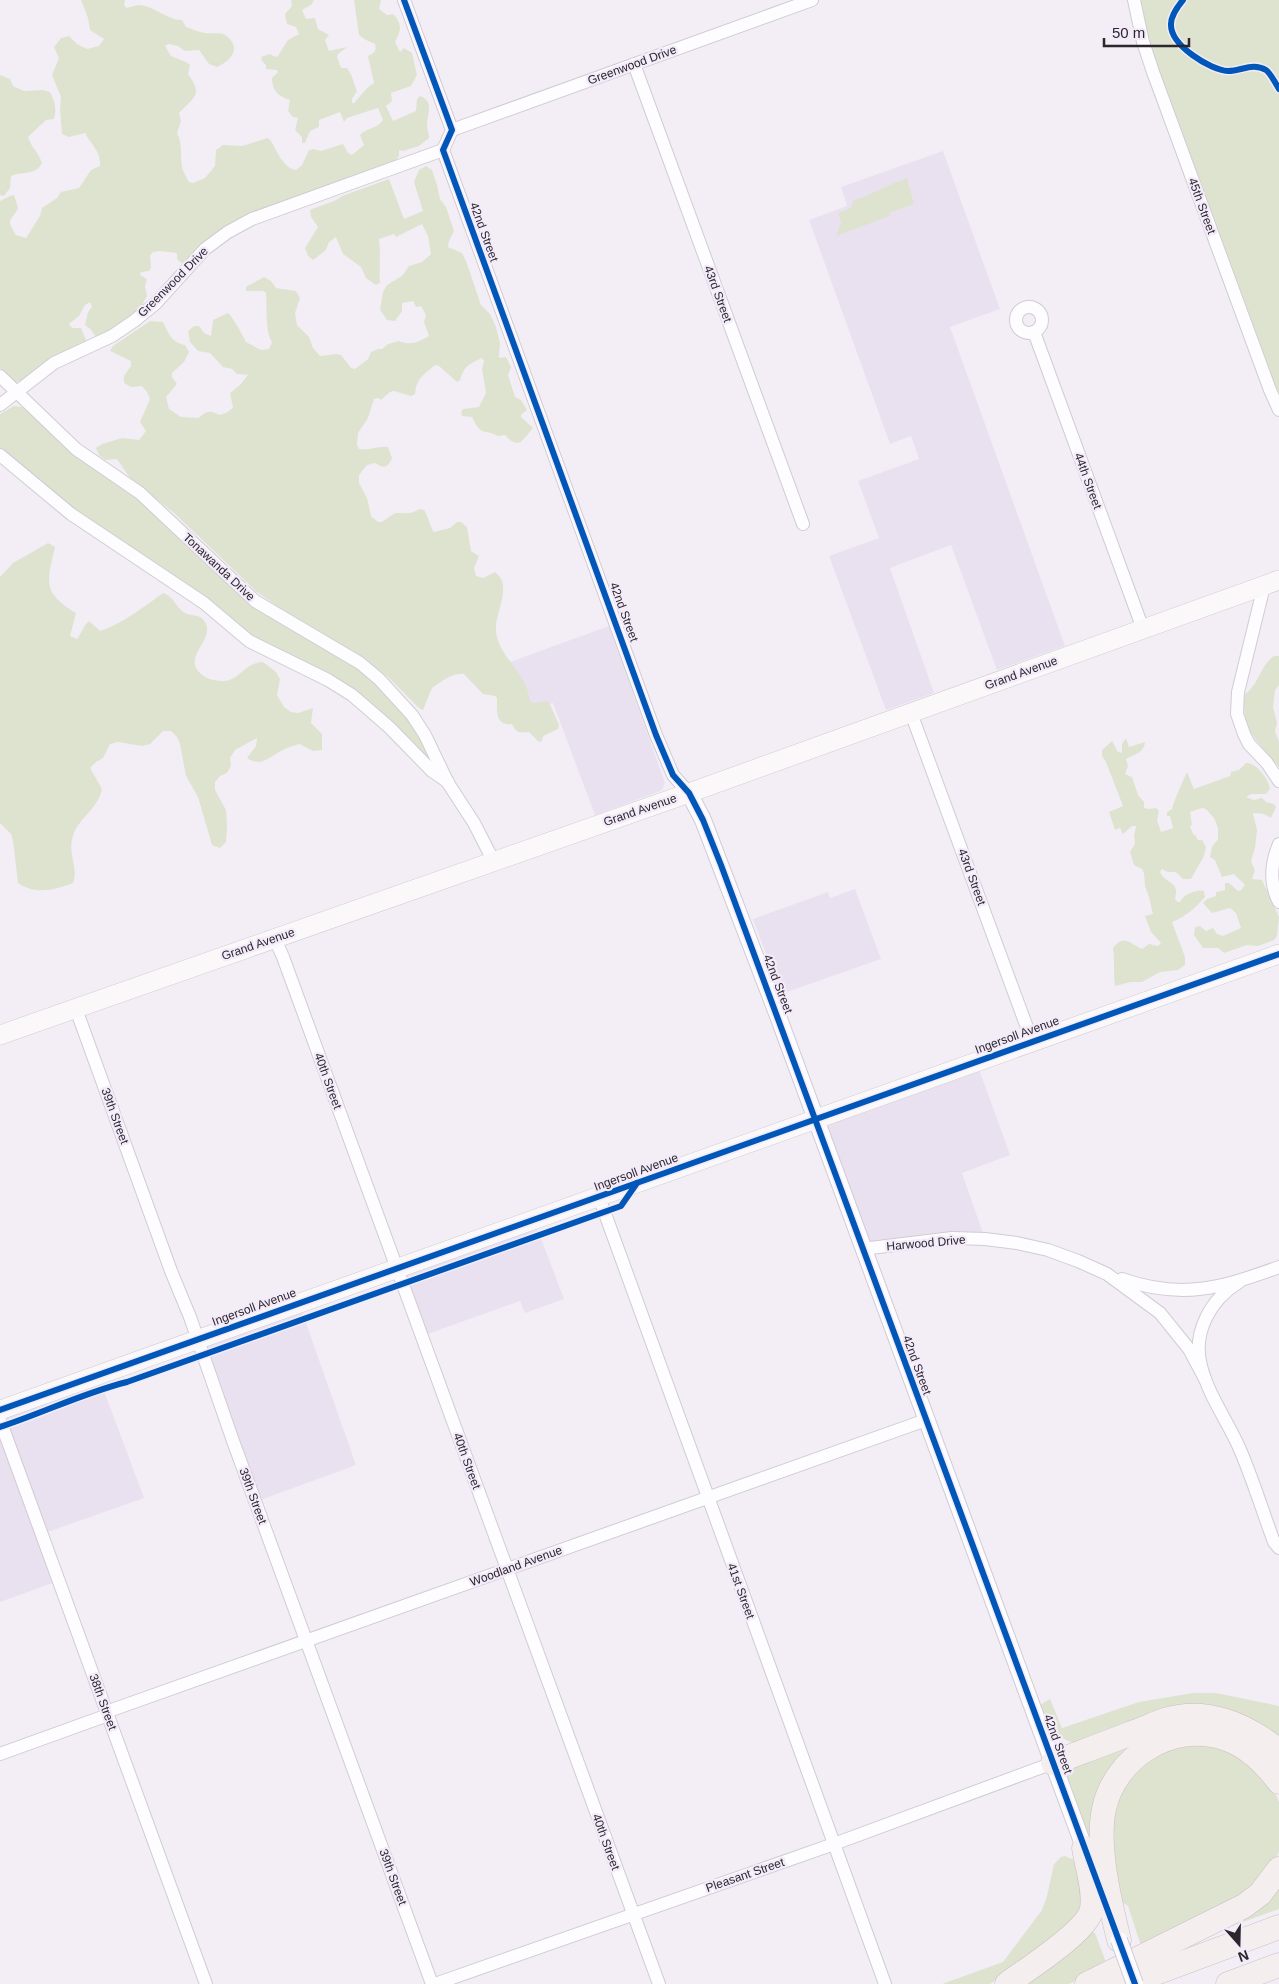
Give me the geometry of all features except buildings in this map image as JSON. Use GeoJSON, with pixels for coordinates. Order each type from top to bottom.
{"type":"FeatureCollection","features":[{"type":"Feature","properties":{"kind":"highway"},"geometry":{"type":"LineString","coordinates":[[1053,1763],[1167,1720],[1196,1716],[1220,1718],[1242,1726],[1252,1731],[1279,1752]]}},
{"type":"Feature","properties":{"kind":"highway"},"geometry":{"type":"LineString","coordinates":[[1119,1940],[1108,1896],[1102,1823],[1111,1787],[1128,1763],[1144,1749],[1171,1737],[1212,1735],[1223,1737],[1245,1748],[1270,1770],[1279,1782]]}},
{"type":"Feature","properties":{"kind":"highway"},"geometry":{"type":"LineString","coordinates":[[1007,1984],[1069,1938],[1087,1920],[1092,1910],[1092,1896],[1084,1848]]}},
{"type":"Feature","properties":{"kind":"highway"},"geometry":{"type":"LineString","coordinates":[[1087,1984],[1244,1906],[1260,1894],[1279,1869]]}},
{"type":"Feature","properties":{"kind":"highway"},"geometry":{"type":"LineString","coordinates":[[1126,1984],[1279,1928]]}},
{"type":"Feature","properties":{"kind":"highway"},"geometry":{"type":"LineString","coordinates":[[1228,1984],[1279,1965]]}},
{"type":"Feature","properties":{"kind":"main road","name":"Grand Avenue"},"geometry":{"type":"LineString","coordinates":[[0,1035],[689,794],[1272,583]]}},
{"type":"Feature","properties":{"kind":"main road","name":"Ingersoll Avenue"},"geometry":{"type":"LineString","coordinates":[[0,1410],[1279,954]]}},
{"type":"Feature","properties":{"kind":"street"},"geometry":{"type":"LineString","coordinates":[[404,0],[452,130],[443,150]]}},
{"type":"Feature","properties":{"kind":"street","name":"Greenwood Drive"},"geometry":{"type":"LineString","coordinates":[[452,130],[812,0]]}},
{"type":"Feature","properties":{"kind":"street","name":"45th Street"},"geometry":{"type":"LineString","coordinates":[[1134,0],[1143,42],[1153,72],[1279,410]]}},
{"type":"Feature","properties":{"kind":"street","name":"43rd Street"},"geometry":{"type":"LineString","coordinates":[[634,64],[803,524]]}},
{"type":"Feature","properties":{"kind":"street","name":"Greenwood Drive"},"geometry":{"type":"LineString","coordinates":[[0,405],[54,363],[112,336],[134,321],[156,303],[205,249],[236,228],[252,219],[443,150]]}},
{"type":"Feature","properties":{"kind":"street","name":"42nd Street"},"geometry":{"type":"LineString","coordinates":[[443,150],[656,735],[673,775],[689,794],[703,820],[721,864],[1135,1984]]}},
{"type":"Feature","properties":{"kind":"street","name":"44th Street"},"geometry":{"type":"LineString","coordinates":[[1034,332],[1143,629]]}},
{"type":"Feature","properties":{"kind":"street","name":"Tonawanda Drive"},"geometry":{"type":"LineString","coordinates":[[0,376],[76,449],[140,493],[255,600],[360,663],[379,678],[412,715],[425,735],[448,782],[471,818],[494,862]]}},
{"type":"Feature","properties":{"kind":"street","name":"Tonawanda Drive"},"geometry":{"type":"LineString","coordinates":[[0,455],[71,514],[204,603],[249,641],[328,680],[352,695],[389,727],[432,771],[448,782]]}},
{"type":"Feature","properties":{"kind":"street"},"geometry":{"type":"LineString","coordinates":[[1272,583],[1238,692],[1237,714],[1249,744],[1267,763],[1279,781]]}},
{"type":"Feature","properties":{"kind":"street","name":"43rd Street"},"geometry":{"type":"LineString","coordinates":[[911,713],[1032,1041]]}},
{"type":"Feature","properties":{"kind":"street"},"geometry":{"type":"LineString","coordinates":[[1279,844],[1272,872],[1273,886],[1279,902]]}},
{"type":"Feature","properties":{"kind":"street","name":"40th Street"},"geometry":{"type":"LineString","coordinates":[[275,939],[659,1984]]}},
{"type":"Feature","properties":{"kind":"street","name":"39th Street"},"geometry":{"type":"LineString","coordinates":[[76,1009],[433,1984]]}},
{"type":"Feature","properties":{"kind":"street","name":"41st Street"},"geometry":{"type":"LineString","coordinates":[[598,1197],[885,1984]]}},
{"type":"Feature","properties":{"kind":"street","name":"Harwood Drive"},"geometry":{"type":"LineString","coordinates":[[862,1249],[952,1238],[985,1239],[1016,1243],[1048,1250],[1107,1274],[1160,1313],[1189,1349],[1239,1447],[1279,1556]]}},
{"type":"Feature","properties":{"kind":"street"},"geometry":{"type":"LineString","coordinates":[[1107,1274],[1146,1288],[1182,1291],[1201,1290],[1239,1282],[1279,1267]]}},
{"type":"Feature","properties":{"kind":"street","name":"Harwood Drive"},"geometry":{"type":"LineString","coordinates":[[1205,1379],[1200,1364],[1199,1349],[1203,1325],[1209,1311],[1218,1298],[1239,1282]]}},
{"type":"Feature","properties":{"kind":"street","name":"38th Street"},"geometry":{"type":"LineString","coordinates":[[0,1420],[206,1984]]}},
{"type":"Feature","properties":{"kind":"street","name":"Woodland Avenue"},"geometry":{"type":"LineString","coordinates":[[0,1754],[306,1641],[926,1420]]}},
{"type":"Feature","properties":{"kind":"street","name":"Pleasant Street"},"geometry":{"type":"LineString","coordinates":[[433,1984],[834,1844],[1053,1763]]}},
{"type":"Feature","properties":{"kind":"shaded area"},"geometry":{"type":"Polygon","coordinates":[[[943,151],[1000,309],[950,327],[1065,646],[997,670],[951,545],[890,568],[934,693],[886,710],[829,556],[879,538],[858,481],[919,459],[911,436],[890,444],[809,220],[847,206],[841,187],[943,151]]]}},
{"type":"Feature","properties":{"kind":"shaded area"},"geometry":{"type":"Polygon","coordinates":[[[609,626],[665,783],[662,790],[658,792],[595,815],[553,703],[528,712],[510,662],[609,626]]]}},
{"type":"Feature","properties":{"kind":"shaded area"},"geometry":{"type":"Polygon","coordinates":[[[855,889],[881,959],[781,994],[753,919],[828,892],[830,898],[855,889]]]}},
{"type":"Feature","properties":{"kind":"shaded area"},"geometry":{"type":"Polygon","coordinates":[[[976,1061],[1010,1155],[962,1173],[985,1239],[862,1249],[816,1120],[976,1061]]]}},
{"type":"Feature","properties":{"kind":"shaded area"},"geometry":{"type":"Polygon","coordinates":[[[534,1220],[564,1299],[525,1313],[520,1301],[422,1336],[397,1269],[534,1220]]]}},
{"type":"Feature","properties":{"kind":"shaded area"},"geometry":{"type":"Polygon","coordinates":[[[299,1303],[356,1465],[255,1502],[198,1339],[299,1303]]]}},
{"type":"Feature","properties":{"kind":"shaded area"},"geometry":{"type":"Polygon","coordinates":[[[98,1375],[144,1498],[42,1534],[58,1581],[0,1602],[0,1410],[98,1375]]]}},
{"type":"Feature","properties":{"kind":"green space"},"geometry":{"type":"Polygon","coordinates":[[[81,0],[125,0],[124,5],[127,8],[139,5],[145,6],[171,18],[182,20],[186,27],[205,33],[223,34],[233,44],[233,53],[227,61],[217,67],[209,64],[199,50],[185,51],[178,46],[169,44],[165,46],[171,56],[190,65],[188,74],[193,81],[196,91],[193,99],[179,113],[181,121],[177,133],[181,146],[182,167],[189,182],[193,183],[205,178],[215,166],[216,150],[223,145],[242,146],[268,138],[284,163],[291,169],[296,170],[302,165],[309,150],[321,151],[343,144],[348,153],[352,155],[364,145],[360,135],[383,120],[378,108],[347,118],[344,122],[340,112],[319,120],[319,127],[310,131],[305,143],[302,143],[302,137],[295,130],[298,118],[293,117],[288,111],[290,100],[279,95],[273,86],[272,78],[278,72],[277,70],[266,69],[266,65],[261,57],[270,54],[275,57],[278,56],[288,40],[299,34],[296,27],[287,24],[285,14],[292,6],[291,0],[314,0],[311,5],[302,10],[306,19],[315,18],[318,29],[329,35],[325,40],[329,51],[347,47],[337,57],[341,68],[347,68],[353,79],[357,91],[352,99],[352,103],[354,103],[374,83],[368,56],[376,48],[375,44],[359,35],[354,0],[381,0],[379,9],[387,15],[393,14],[400,24],[400,31],[395,42],[400,52],[404,48],[412,53],[417,75],[411,86],[391,93],[392,101],[386,106],[393,121],[416,111],[417,99],[420,96],[425,98],[429,105],[427,125],[429,138],[419,146],[403,151],[399,150],[399,156],[396,160],[250,214],[198,248],[182,264],[177,259],[177,253],[153,252],[150,256],[151,268],[149,271],[141,272],[140,275],[147,279],[145,286],[147,296],[143,303],[144,305],[113,329],[96,337],[85,325],[88,312],[92,307],[90,302],[85,305],[79,316],[69,324],[72,328],[81,328],[87,342],[56,355],[21,381],[14,382],[0,368],[0,201],[14,195],[18,208],[10,222],[16,235],[26,238],[40,216],[42,208],[57,198],[61,192],[79,188],[91,170],[100,166],[99,156],[85,133],[69,137],[62,134],[61,97],[52,75],[59,58],[54,47],[61,38],[69,36],[77,44],[87,49],[99,46],[104,39],[90,30],[88,18],[81,0]]]}},
{"type":"Feature","properties":{"kind":"green space"},"geometry":{"type":"Polygon","coordinates":[[[1140,0],[1279,0],[1279,395],[1152,50],[1140,0]]]}},
{"type":"Feature","properties":{"kind":"green space"},"geometry":{"type":"Polygon","coordinates":[[[0,75],[10,79],[13,86],[24,91],[43,90],[50,92],[55,108],[54,119],[46,120],[28,137],[42,163],[32,172],[11,176],[10,188],[4,196],[0,195],[0,75]]]}},
{"type":"Feature","properties":{"kind":"green space"},"geometry":{"type":"Polygon","coordinates":[[[426,166],[432,170],[440,199],[446,207],[454,231],[448,247],[462,253],[466,261],[481,305],[490,314],[496,327],[500,343],[499,357],[506,357],[511,367],[508,375],[515,397],[521,400],[527,410],[521,417],[533,428],[523,440],[517,443],[505,435],[498,436],[483,431],[478,428],[472,417],[462,416],[461,412],[463,409],[479,407],[486,393],[482,369],[484,361],[482,358],[468,366],[457,382],[439,366],[435,365],[419,381],[415,394],[411,396],[394,391],[381,400],[378,398],[374,399],[368,418],[358,433],[357,445],[359,449],[388,447],[392,458],[389,464],[385,466],[375,463],[367,465],[359,475],[359,483],[367,498],[371,516],[378,522],[382,522],[395,513],[411,513],[420,509],[426,513],[434,532],[450,528],[457,522],[461,522],[467,527],[471,551],[479,556],[474,568],[476,576],[483,578],[495,572],[503,585],[502,600],[496,624],[500,646],[522,679],[530,701],[534,703],[549,702],[559,725],[558,729],[543,736],[542,741],[539,742],[529,732],[518,732],[512,724],[502,723],[498,717],[497,698],[483,694],[464,674],[451,676],[432,688],[423,710],[419,708],[389,678],[363,657],[257,592],[174,513],[130,478],[117,459],[105,460],[99,455],[96,448],[102,444],[122,438],[139,440],[146,431],[140,422],[150,399],[147,392],[142,386],[131,387],[124,383],[124,376],[131,366],[131,361],[110,351],[113,346],[150,321],[163,322],[171,337],[176,342],[185,345],[189,352],[184,362],[172,373],[172,377],[177,384],[166,397],[169,409],[181,417],[198,418],[208,412],[219,415],[233,408],[230,393],[248,375],[237,374],[232,369],[223,367],[210,353],[198,351],[190,342],[188,331],[194,326],[199,326],[204,333],[211,336],[213,320],[228,313],[246,342],[261,350],[269,349],[272,342],[267,325],[266,293],[263,291],[246,291],[246,287],[264,277],[271,281],[276,288],[296,291],[300,298],[295,313],[297,325],[309,337],[313,348],[320,356],[341,355],[351,368],[355,369],[368,359],[371,352],[382,349],[388,344],[399,341],[414,343],[429,336],[424,322],[426,315],[421,306],[416,307],[413,301],[402,303],[402,311],[395,321],[387,320],[380,310],[383,292],[387,285],[402,276],[409,266],[422,262],[431,254],[428,236],[422,224],[396,237],[394,234],[379,239],[380,283],[376,285],[366,278],[361,267],[343,254],[336,237],[329,242],[326,250],[313,260],[308,256],[305,248],[318,227],[311,217],[310,210],[389,179],[404,219],[423,211],[414,182],[419,170],[426,166]]]}},
{"type":"Feature","properties":{"kind":"green space"},"geometry":{"type":"Polygon","coordinates":[[[907,178],[914,204],[889,213],[890,216],[836,236],[841,222],[838,213],[851,208],[853,201],[907,178]]]}},
{"type":"Feature","properties":{"kind":"green space"},"geometry":{"type":"Polygon","coordinates":[[[14,406],[22,407],[73,453],[145,503],[244,596],[367,675],[409,720],[435,765],[385,715],[360,694],[252,637],[53,495],[0,449],[0,414],[14,406]]]}},
{"type":"Feature","properties":{"kind":"green space"},"geometry":{"type":"Polygon","coordinates":[[[48,543],[55,547],[49,578],[52,593],[65,606],[76,613],[70,636],[77,639],[89,621],[100,631],[109,628],[163,593],[170,597],[185,613],[198,616],[205,622],[206,635],[196,654],[195,661],[196,667],[201,674],[214,680],[229,680],[251,665],[263,662],[276,672],[280,679],[277,695],[284,707],[291,712],[298,713],[313,708],[311,723],[322,734],[322,750],[313,751],[299,744],[285,749],[266,760],[257,762],[247,758],[256,746],[257,738],[235,750],[230,758],[231,766],[227,773],[220,776],[215,782],[215,790],[226,810],[226,842],[220,848],[212,845],[198,797],[186,776],[177,737],[171,731],[163,731],[150,744],[142,746],[118,742],[110,744],[103,758],[90,768],[102,789],[97,802],[80,823],[73,836],[71,848],[75,872],[73,883],[59,888],[38,890],[24,887],[18,883],[11,834],[0,823],[0,577],[13,563],[48,543]]]}},
{"type":"Feature","properties":{"kind":"green space"},"geometry":{"type":"Polygon","coordinates":[[[1274,656],[1279,656],[1279,685],[1275,690],[1273,707],[1277,723],[1275,731],[1279,742],[1279,767],[1258,743],[1248,727],[1244,707],[1245,694],[1253,686],[1269,660],[1274,656]]]}},
{"type":"Feature","properties":{"kind":"green space"},"geometry":{"type":"Polygon","coordinates":[[[1126,738],[1129,747],[1145,742],[1141,751],[1126,759],[1128,766],[1125,774],[1132,777],[1138,795],[1144,802],[1144,808],[1156,808],[1159,811],[1157,820],[1161,832],[1173,828],[1167,812],[1172,809],[1187,772],[1194,789],[1230,776],[1231,772],[1239,770],[1246,763],[1254,765],[1265,776],[1270,789],[1266,794],[1251,794],[1246,797],[1254,800],[1262,798],[1276,807],[1271,818],[1264,814],[1253,814],[1257,830],[1251,861],[1255,870],[1252,879],[1262,880],[1279,917],[1277,936],[1274,940],[1258,946],[1247,945],[1224,953],[1218,948],[1203,948],[1194,935],[1195,927],[1200,926],[1206,931],[1213,928],[1217,934],[1223,936],[1241,928],[1236,913],[1230,908],[1212,913],[1203,903],[1207,899],[1216,896],[1216,892],[1225,890],[1225,883],[1229,883],[1238,891],[1245,885],[1234,874],[1222,877],[1215,860],[1210,857],[1212,847],[1218,839],[1218,828],[1214,818],[1206,809],[1202,808],[1190,812],[1192,825],[1190,826],[1193,834],[1198,840],[1202,840],[1206,847],[1204,856],[1191,879],[1183,879],[1176,872],[1168,872],[1162,869],[1160,872],[1176,889],[1175,899],[1178,902],[1190,893],[1204,891],[1205,897],[1197,905],[1186,915],[1172,922],[1185,957],[1185,965],[1178,970],[1160,972],[1142,982],[1131,982],[1115,986],[1113,948],[1117,944],[1124,940],[1142,949],[1149,944],[1158,946],[1161,943],[1151,932],[1145,916],[1153,914],[1145,886],[1144,873],[1142,869],[1134,865],[1130,852],[1135,844],[1136,826],[1132,826],[1123,834],[1120,828],[1115,830],[1109,812],[1123,806],[1102,756],[1102,750],[1112,741],[1118,752],[1122,753],[1122,744],[1126,738]]]}},
{"type":"Feature","properties":{"kind":"green space"},"geometry":{"type":"Polygon","coordinates":[[[1193,1693],[1216,1693],[1279,1706],[1279,1743],[1075,1743],[1057,1734],[1045,1718],[1040,1705],[1050,1699],[1062,1728],[1139,1702],[1193,1693]]]}},
{"type":"Feature","properties":{"kind":"green space"},"geometry":{"type":"Polygon","coordinates":[[[1149,1734],[1093,1848],[1065,1772],[1149,1734]]]}},
{"type":"Feature","properties":{"kind":"green space"},"geometry":{"type":"Polygon","coordinates":[[[1202,1742],[1237,1752],[1272,1785],[1279,1802],[1279,1851],[1274,1865],[1257,1890],[1142,1949],[1128,1906],[1122,1902],[1110,1838],[1121,1784],[1162,1748],[1202,1742]]]}},
{"type":"Feature","properties":{"kind":"green space"},"geometry":{"type":"Polygon","coordinates":[[[1065,1856],[1074,1860],[1077,1864],[1086,1905],[1069,1929],[990,1984],[942,1984],[1003,1962],[1042,1910],[1054,1864],[1061,1857],[1065,1856]]]}},
{"type":"Feature","properties":{"kind":"green space"},"geometry":{"type":"Polygon","coordinates":[[[1279,1886],[1279,1909],[1204,1936],[1279,1886]]]}},
{"type":"Feature","properties":{"kind":"green space"},"geometry":{"type":"Polygon","coordinates":[[[1091,1931],[1095,1933],[1107,1965],[1069,1984],[1018,1984],[1091,1931]]]}},
{"type":"Feature","properties":{"kind":"cycle path"},"geometry":{"type":"LineString","coordinates":[[404,0],[452,130],[443,150],[656,735],[673,775],[689,793],[703,820],[721,865],[1135,1984]]}},
{"type":"Feature","properties":{"kind":"cycle path"},"geometry":{"type":"LineString","coordinates":[[1183,0],[1173,14],[1171,24],[1172,32],[1184,48],[1192,55],[1220,70],[1233,71],[1252,67],[1266,70],[1279,89]]}},
{"type":"Feature","properties":{"kind":"cycle path"},"geometry":{"type":"LineString","coordinates":[[0,1410],[1279,954]]}},
{"type":"Feature","properties":{"kind":"cycle path"},"geometry":{"type":"LineString","coordinates":[[0,1427],[621,1206],[637,1183]]}}]}
